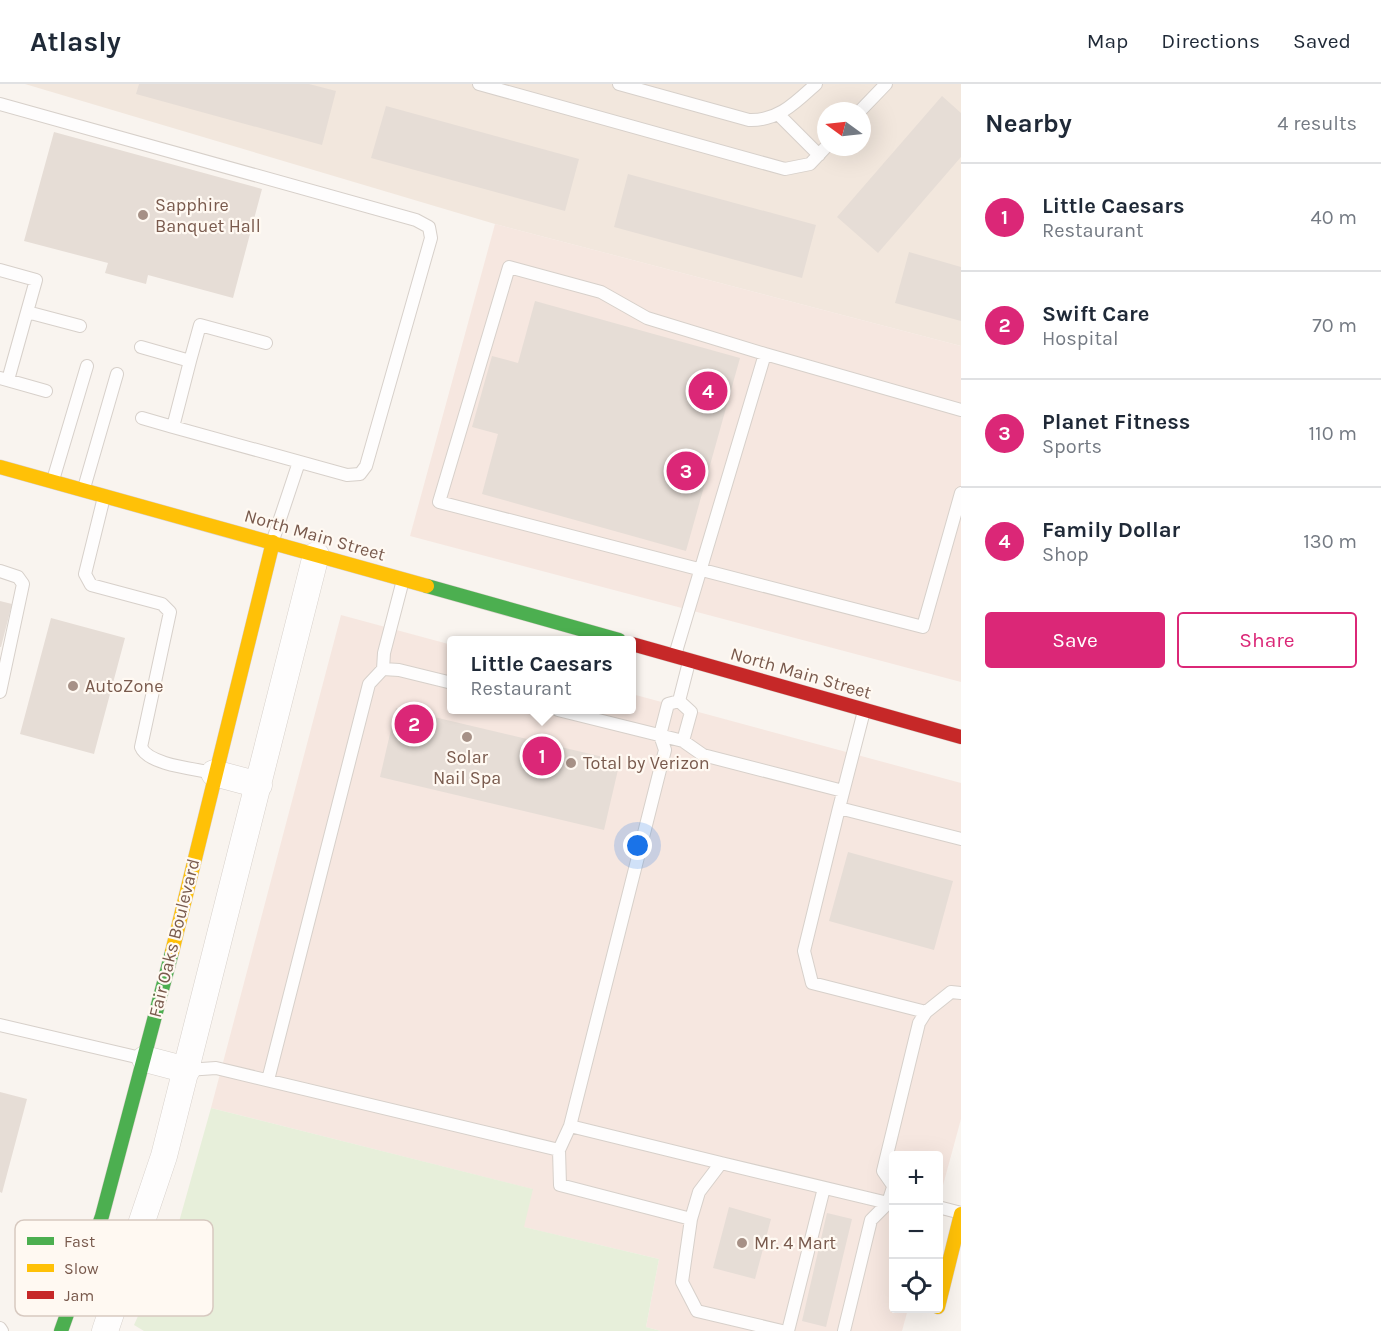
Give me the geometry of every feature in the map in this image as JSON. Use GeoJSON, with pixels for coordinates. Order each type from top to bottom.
{"type":"FeatureCollection","features":[{"type":"Feature","properties":{"kind":"main road","name":"North Main Street"},"geometry":{"type":"LineString","coordinates":[[1,471],[84,489],[606,636]]}},
{"type":"Feature","properties":{"kind":"main road","name":"Fair Oaks Boulevard"},"geometry":{"type":"LineString","coordinates":[[101,1220],[145,1059],[273,542]]}},
{"type":"Feature","properties":{"kind":"main road","name":"North Main Street"},"geometry":{"type":"LineString","coordinates":[[636,645],[960,737]]}},
{"type":"Feature","properties":{"kind":"main road"},"geometry":{"type":"LineString","coordinates":[[943,1308],[961,1214]]}},
{"type":"Feature","properties":{"kind":"street"},"geometry":{"type":"LineString","coordinates":[[142,1220],[164,1156],[187,1070],[316,555]]}},
{"type":"Feature","properties":{"kind":"street"},"geometry":{"type":"LineString","coordinates":[[214,773],[259,784]]}},
{"type":"Feature","properties":{"kind":"street"},"geometry":{"type":"LineString","coordinates":[[145,1059],[187,1070]]}},
{"type":"Feature","properties":{"kind":"street"},"geometry":{"type":"LineString","coordinates":[[105,1331],[110,1316]]}},
{"type":"Feature","properties":{"kind":"lane"},"geometry":{"type":"LineString","coordinates":[[479,84],[785,169],[810,164],[818,156]]}},
{"type":"Feature","properties":{"kind":"lane"},"geometry":{"type":"LineString","coordinates":[[619,84],[749,120],[765,121],[779,115],[816,84]]}},
{"type":"Feature","properties":{"kind":"lane"},"geometry":{"type":"LineString","coordinates":[[869,102],[886,84]]}},
{"type":"Feature","properties":{"kind":"lane"},"geometry":{"type":"LineString","coordinates":[[0,104],[416,220],[429,227],[431,238],[366,466],[360,474],[347,475],[142,418]]}},
{"type":"Feature","properties":{"kind":"lane"},"geometry":{"type":"LineString","coordinates":[[779,115],[817,146]]}},
{"type":"Feature","properties":{"kind":"lane"},"geometry":{"type":"LineString","coordinates":[[961,411],[646,318],[601,292],[509,267],[439,501],[923,627],[961,492]]}},
{"type":"Feature","properties":{"kind":"lane"},"geometry":{"type":"LineString","coordinates":[[0,270],[36,280],[4,379],[46,391]]}},
{"type":"Feature","properties":{"kind":"lane"},"geometry":{"type":"LineString","coordinates":[[27,312],[80,326]]}},
{"type":"Feature","properties":{"kind":"lane"},"geometry":{"type":"LineString","coordinates":[[173,427],[200,325],[266,342]]}},
{"type":"Feature","properties":{"kind":"lane"},"geometry":{"type":"LineString","coordinates":[[141,347],[190,361]]}},
{"type":"Feature","properties":{"kind":"lane"},"geometry":{"type":"LineString","coordinates":[[675,656],[765,354]]}},
{"type":"Feature","properties":{"kind":"lane"},"geometry":{"type":"LineString","coordinates":[[53,481],[87,366]]}},
{"type":"Feature","properties":{"kind":"lane"},"geometry":{"type":"LineString","coordinates":[[84,489],[117,374]]}},
{"type":"Feature","properties":{"kind":"lane"},"geometry":{"type":"LineString","coordinates":[[273,542],[299,462]]}},
{"type":"Feature","properties":{"kind":"lane"},"geometry":{"type":"LineString","coordinates":[[105,495],[85,574],[87,580],[91,585],[162,604],[170,612],[141,747],[143,752],[154,760],[214,773]]}},
{"type":"Feature","properties":{"kind":"lane"},"geometry":{"type":"LineString","coordinates":[[0,571],[18,577],[23,584],[0,692]]}},
{"type":"Feature","properties":{"kind":"lane"},"geometry":{"type":"LineString","coordinates":[[268,1080],[369,684],[384,669],[384,653],[403,579]]}},
{"type":"Feature","properties":{"kind":"lane"},"geometry":{"type":"LineString","coordinates":[[679,701],[690,660]]}},
{"type":"Feature","properties":{"kind":"lane"},"geometry":{"type":"LineString","coordinates":[[384,669],[399,670],[447,682]]}},
{"type":"Feature","properties":{"kind":"lane"},"geometry":{"type":"LineString","coordinates":[[679,701],[668,704],[660,735],[665,750],[570,1126],[559,1150],[560,1185],[691,1219]]}},
{"type":"Feature","properties":{"kind":"lane"},"geometry":{"type":"LineString","coordinates":[[679,701],[691,712],[682,741]]}},
{"type":"Feature","properties":{"kind":"lane"},"geometry":{"type":"LineString","coordinates":[[865,710],[804,951],[812,983],[926,1012]]}},
{"type":"Feature","properties":{"kind":"lane"},"geometry":{"type":"LineString","coordinates":[[574,714],[682,741],[703,755],[843,791]]}},
{"type":"Feature","properties":{"kind":"lane"},"geometry":{"type":"LineString","coordinates":[[839,808],[961,839]]}},
{"type":"Feature","properties":{"kind":"lane"},"geometry":{"type":"LineString","coordinates":[[889,1181],[883,1171],[919,1023],[926,1012],[951,992],[961,993]]}},
{"type":"Feature","properties":{"kind":"lane"},"geometry":{"type":"LineString","coordinates":[[0,1025],[145,1059]]}},
{"type":"Feature","properties":{"kind":"lane"},"geometry":{"type":"LineString","coordinates":[[187,1070],[216,1068],[559,1150]]}},
{"type":"Feature","properties":{"kind":"lane"},"geometry":{"type":"LineString","coordinates":[[570,1126],[889,1204]]}},
{"type":"Feature","properties":{"kind":"lane"},"geometry":{"type":"LineString","coordinates":[[721,1163],[699,1192],[691,1219],[682,1282],[697,1311],[782,1331]]}},
{"type":"Feature","properties":{"kind":"lane"},"geometry":{"type":"LineString","coordinates":[[788,1331],[824,1188]]}},
{"type":"Feature","properties":{"kind":"lane"},"geometry":{"type":"LineString","coordinates":[[844,1331],[871,1220],[890,1205]]}},
{"type":"Feature","properties":{"kind":"lane"},"geometry":{"type":"LineString","coordinates":[[943,1208],[961,1214]]}},
{"type":"Feature","properties":{"kind":"shaded area"},"geometry":{"type":"Polygon","coordinates":[[[25,84],[961,84],[961,346],[495,224],[25,84]]]}},
{"type":"Feature","properties":{"kind":"shaded area"},"geometry":{"type":"Polygon","coordinates":[[[495,224],[961,346],[961,682],[410,536],[495,224]]]}},
{"type":"Feature","properties":{"kind":"shaded area"},"geometry":{"type":"Polygon","coordinates":[[[341,615],[447,644],[447,714],[636,714],[636,695],[961,783],[961,1119],[943,1185],[943,1151],[889,1151],[889,1313],[907,1313],[902,1331],[661,1331],[646,1327],[659,1259],[523,1227],[532,1189],[211,1108],[341,615]]]}},
{"type":"Feature","properties":{"kind":"green space"},"geometry":{"type":"Polygon","coordinates":[[[211,1108],[533,1189],[524,1227],[659,1259],[646,1327],[661,1331],[144,1331],[134,1325],[138,1316],[213,1316],[213,1220],[180,1220],[211,1108]]]}},
{"type":"Feature","properties":{"kind":"building"},"geometry":{"type":"Polygon","coordinates":[[[139,84],[309,84],[336,91],[322,145],[136,94],[139,84]]]}},
{"type":"Feature","properties":{"kind":"building"},"geometry":{"type":"Polygon","coordinates":[[[942,96],[961,113],[961,157],[878,253],[837,217],[942,96]]]}},
{"type":"Feature","properties":{"kind":"building"},"geometry":{"type":"Polygon","coordinates":[[[386,106],[579,159],[565,211],[371,158],[386,106]]]}},
{"type":"Feature","properties":{"kind":"building","name":"Sapphire Banquet Hall"},"geometry":{"type":"Polygon","coordinates":[[[54,132],[262,189],[233,298],[148,275],[146,284],[105,273],[108,263],[24,241],[54,132]]]}},
{"type":"Feature","properties":{"kind":"building"},"geometry":{"type":"Polygon","coordinates":[[[628,174],[816,225],[802,278],[614,227],[628,174]]]}},
{"type":"Feature","properties":{"kind":"building"},"geometry":{"type":"Polygon","coordinates":[[[909,252],[961,267],[961,321],[895,303],[909,252]]]}},
{"type":"Feature","properties":{"kind":"building"},"geometry":{"type":"Polygon","coordinates":[[[535,301],[740,358],[686,551],[482,494],[498,434],[472,427],[492,356],[518,363],[535,301]]]}},
{"type":"Feature","properties":{"kind":"building"},"geometry":{"type":"Polygon","coordinates":[[[0,601],[12,604],[1,647],[0,647],[0,601]]]}},
{"type":"Feature","properties":{"kind":"building","name":"AutoZone"},"geometry":{"type":"Polygon","coordinates":[[[51,618],[125,638],[94,754],[20,734],[51,618]]]}},
{"type":"Feature","properties":{"kind":"building"},"geometry":{"type":"Polygon","coordinates":[[[396,708],[620,761],[604,830],[380,777],[396,708]]]}},
{"type":"Feature","properties":{"kind":"building"},"geometry":{"type":"Polygon","coordinates":[[[848,852],[953,881],[934,950],[829,921],[848,852]]]}},
{"type":"Feature","properties":{"kind":"building"},"geometry":{"type":"Polygon","coordinates":[[[0,1092],[27,1099],[2,1193],[0,1192],[0,1092]]]}},
{"type":"Feature","properties":{"kind":"building","name":"Mr. 4 Mart"},"geometry":{"type":"Polygon","coordinates":[[[729,1207],[771,1219],[755,1279],[713,1268],[729,1207]]]}},
{"type":"Feature","properties":{"kind":"building","name":"Mr. 4 Mart"},"geometry":{"type":"Polygon","coordinates":[[[827,1213],[852,1219],[826,1327],[802,1321],[827,1213]]]}},
{"type":"Feature","properties":{"kind":"traffic: fast"},"geometry":{"type":"LineString","coordinates":[[427,586],[605,636]]}},
{"type":"Feature","properties":{"kind":"traffic: fast"},"geometry":{"type":"LineString","coordinates":[[101,1220],[172,952]]}},
{"type":"Feature","properties":{"kind":"traffic: fast"},"geometry":{"type":"LineString","coordinates":[[61,1331],[66,1316]]}},
{"type":"Feature","properties":{"kind":"traffic: slow"},"geometry":{"type":"LineString","coordinates":[[0,467],[427,586]]}},
{"type":"Feature","properties":{"kind":"traffic: slow"},"geometry":{"type":"LineString","coordinates":[[172,952],[273,542]]}},
{"type":"Feature","properties":{"kind":"traffic: slow"},"geometry":{"type":"LineString","coordinates":[[943,1287],[961,1214]]}},
{"type":"Feature","properties":{"kind":"traffic: jam"},"geometry":{"type":"LineString","coordinates":[[636,645],[961,737]]}},
{"type":"Feature","properties":{"kind":"place","name":"Sapphire Banquet Hall"},"geometry":{"type":"Point","coordinates":[143,215]}},
{"type":"Feature","properties":{"kind":"place","name":"Family Dollar"},"geometry":{"type":"Point","coordinates":[708,391]}},
{"type":"Feature","properties":{"kind":"place","name":"Planet Fitness"},"geometry":{"type":"Point","coordinates":[686,471]}},
{"type":"Feature","properties":{"kind":"place","name":"AutoZone"},"geometry":{"type":"Point","coordinates":[73,686]}},
{"type":"Feature","properties":{"kind":"place","name":"Swift Care"},"geometry":{"type":"Point","coordinates":[414,724]}},
{"type":"Feature","properties":{"kind":"place","name":"Solar Nail Spa"},"geometry":{"type":"Point","coordinates":[467,737]}},
{"type":"Feature","properties":{"kind":"place","name":"Little Caesars"},"geometry":{"type":"Point","coordinates":[542,756]}},
{"type":"Feature","properties":{"kind":"place","name":"Total by Verizon"},"geometry":{"type":"Point","coordinates":[571,763]}},
{"type":"Feature","properties":{"kind":"place","name":"Mr. 4 Mart"},"geometry":{"type":"Point","coordinates":[742,1243]}}]}
